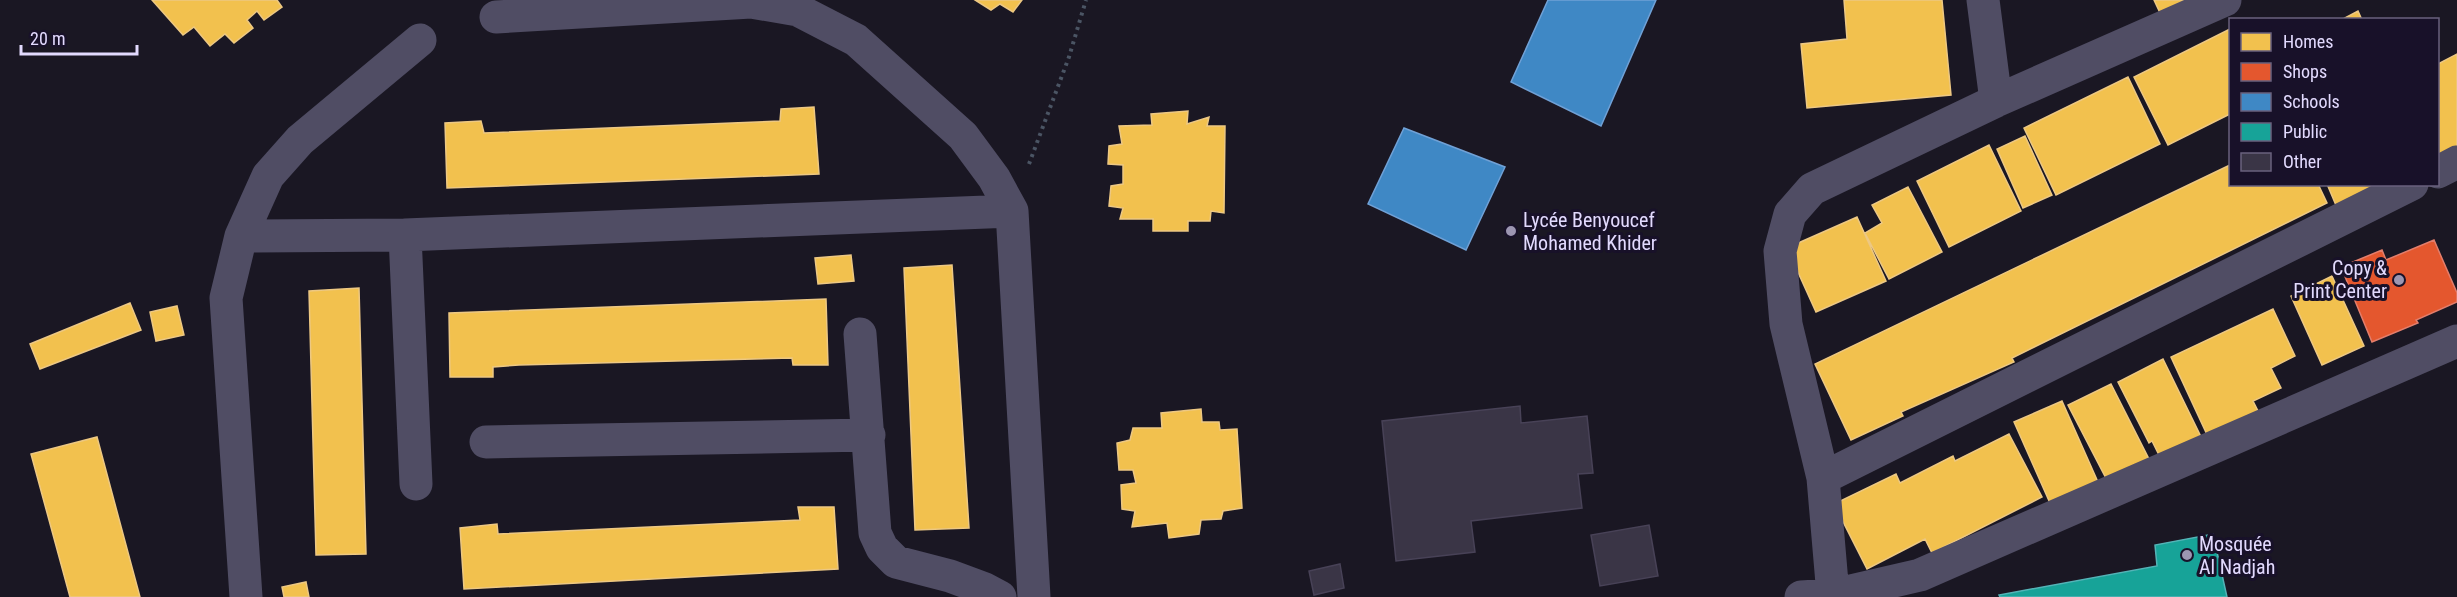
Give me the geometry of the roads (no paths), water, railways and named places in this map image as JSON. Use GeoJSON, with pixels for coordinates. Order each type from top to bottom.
{"type":"FeatureCollection","features":[{"type":"Feature","properties":{"kind":"street"},"geometry":{"type":"LineString","coordinates":[[1983,0],[1996,101]]}},
{"type":"Feature","properties":{"kind":"street"},"geometry":{"type":"LineString","coordinates":[[1833,595],[1823,478],[1786,324],[1780,251],[1790,214],[1812,189],[1996,101],[2225,0]]}},
{"type":"Feature","properties":{"kind":"street"},"geometry":{"type":"LineString","coordinates":[[496,17],[751,2],[798,10],[856,40],[963,136],[994,178],[1012,211],[1034,597]]}},
{"type":"Feature","properties":{"kind":"street"},"geometry":{"type":"LineString","coordinates":[[246,597],[226,298],[241,236],[268,176],[300,140],[420,40]]}},
{"type":"Feature","properties":{"kind":"street"},"geometry":{"type":"LineString","coordinates":[[2439,171],[2457,162]]}},
{"type":"Feature","properties":{"kind":"street"},"geometry":{"type":"LineString","coordinates":[[1823,478],[2408,186]]}},
{"type":"Feature","properties":{"kind":"street"},"geometry":{"type":"LineString","coordinates":[[241,236],[405,235],[1012,211]]}},
{"type":"Feature","properties":{"kind":"street"},"geometry":{"type":"LineString","coordinates":[[405,235],[416,484]]}},
{"type":"Feature","properties":{"kind":"street"},"geometry":{"type":"LineString","coordinates":[[860,334],[875,533],[882,548],[896,562],[950,576],[1000,597]]}},
{"type":"Feature","properties":{"kind":"street"},"geometry":{"type":"LineString","coordinates":[[1801,597],[1919,586],[2457,341]]}},
{"type":"Feature","properties":{"kind":"street"},"geometry":{"type":"LineString","coordinates":[[486,442],[869,435]]}},
{"type":"Feature","properties":{"kind":"place","name":"Lycée Benyoucef Mohamed Khider"},"geometry":{"type":"Point","coordinates":[1511,231]}},
{"type":"Feature","properties":{"kind":"place","name":"Copy & Print Center"},"geometry":{"type":"Point","coordinates":[2399,280]}},
{"type":"Feature","properties":{"kind":"place","name":"Mosquée Al Nadjah"},"geometry":{"type":"Point","coordinates":[2187,555]}}]}
